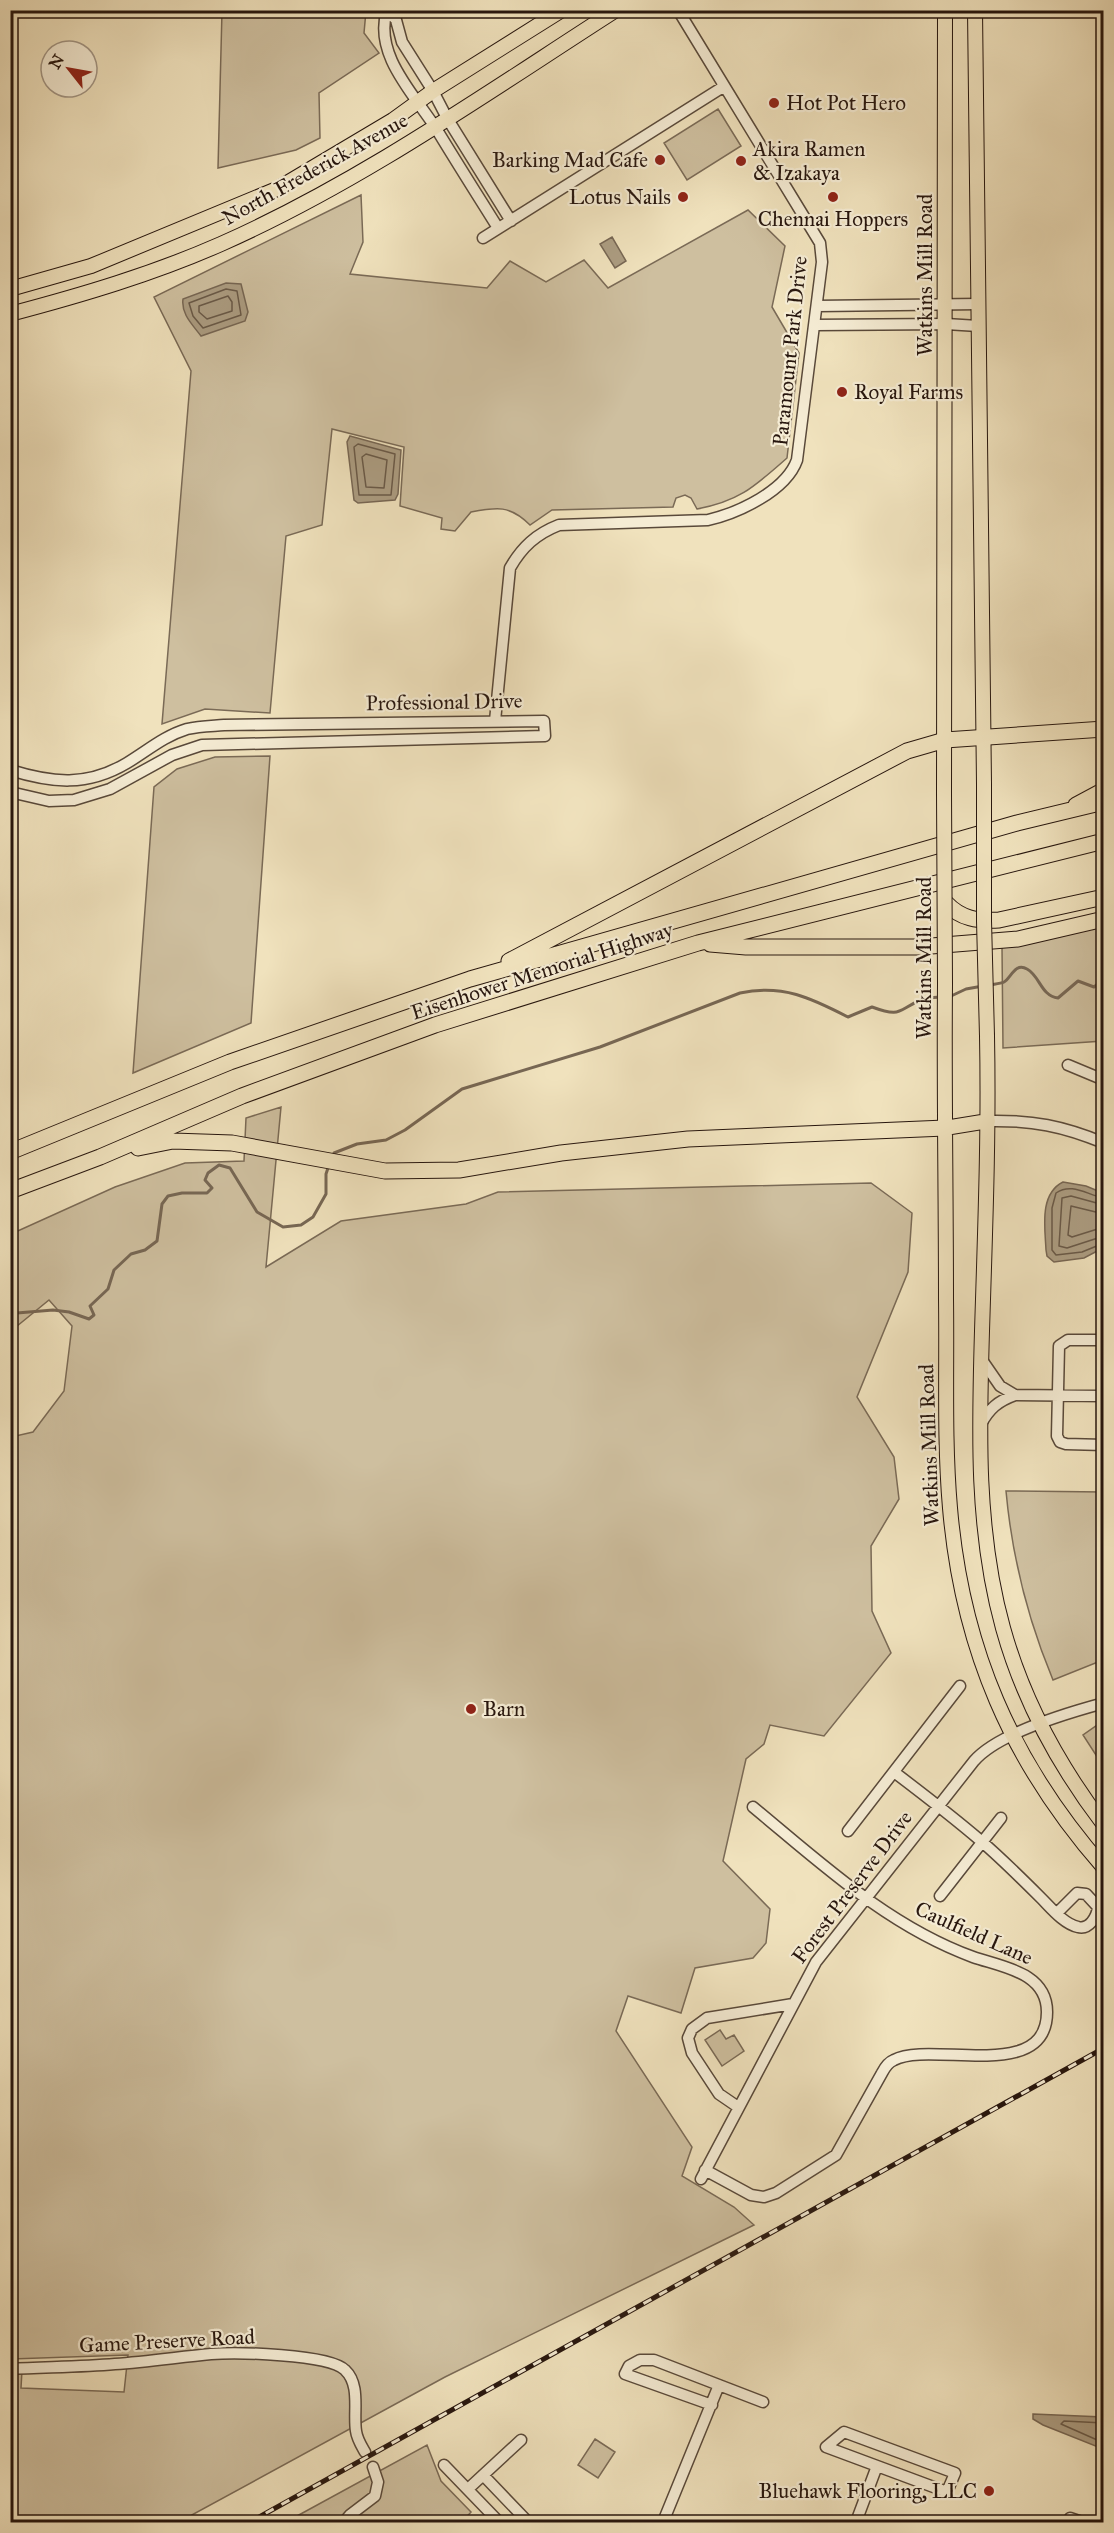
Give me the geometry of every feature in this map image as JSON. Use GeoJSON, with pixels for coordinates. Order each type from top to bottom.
{"type":"FeatureCollection","features":[{"type":"Feature","properties":{"kind":"highway"},"geometry":{"type":"LineString","coordinates":[[470,979],[537,948],[907,751],[945,740],[1104,729]]}},
{"type":"Feature","properties":{"kind":"highway"},"geometry":{"type":"LineString","coordinates":[[1063,813],[1104,790]]}},
{"type":"Feature","properties":{"kind":"highway"},"geometry":{"type":"LineString","coordinates":[[10,1152],[230,1062],[470,979],[1017,823],[1104,802]]}},
{"type":"Feature","properties":{"kind":"highway","name":"Eisenhower Memorial Highway"},"geometry":{"type":"LineString","coordinates":[[10,1191],[100,1157],[242,1096],[435,1025],[698,943],[1104,841]]}},
{"type":"Feature","properties":{"kind":"highway"},"geometry":{"type":"LineString","coordinates":[[946,903],[955,913],[967,918],[991,920],[1104,897]]}},
{"type":"Feature","properties":{"kind":"highway"},"geometry":{"type":"LineString","coordinates":[[698,943],[746,947],[919,948],[1018,939],[1104,919]]}},
{"type":"Feature","properties":{"kind":"highway"},"geometry":{"type":"LineString","coordinates":[[100,1157],[173,1141],[232,1143],[385,1171],[459,1170],[561,1153],[688,1140],[945,1128]]}},
{"type":"Feature","properties":{"kind":"main road","name":"North Frederick Avenue"},"geometry":{"type":"LineString","coordinates":[[10,289],[91,266],[277,189],[393,120],[434,91],[562,10]]}},
{"type":"Feature","properties":{"kind":"main road","name":"North Frederick Avenue"},"geometry":{"type":"LineString","coordinates":[[10,314],[131,280],[222,243],[308,200],[447,118],[616,10]]}},
{"type":"Feature","properties":{"kind":"main road","name":"Watkins Mill Road"},"geometry":{"type":"LineString","coordinates":[[945,10],[945,1128],[950,1507],[966,1607],[980,1661],[1011,1735],[1066,1821],[1104,1868]]}},
{"type":"Feature","properties":{"kind":"main road"},"geometry":{"type":"LineString","coordinates":[[975,10],[983,736],[991,920],[980,1427],[983,1518],[995,1595],[1010,1649],[1040,1724],[1070,1777],[1104,1826]]}},
{"type":"Feature","properties":{"kind":"main road"},"geometry":{"type":"LineString","coordinates":[[945,1128],[988,1121]]}},
{"type":"Feature","properties":{"kind":"street"},"geometry":{"type":"LineString","coordinates":[[387,10],[396,20],[402,42],[511,220]]}},
{"type":"Feature","properties":{"kind":"street"},"geometry":{"type":"LineString","coordinates":[[387,10],[382,26],[389,51],[400,76],[498,228]]}},
{"type":"Feature","properties":{"kind":"street","name":"Paramount Park Drive"},"geometry":{"type":"LineString","coordinates":[[495,721],[510,568],[518,553],[543,531],[559,525],[708,520],[732,514],[760,499],[786,477],[797,460],[822,262],[820,243],[680,16],[672,10]]}},
{"type":"Feature","properties":{"kind":"street"},"geometry":{"type":"LineString","coordinates":[[483,238],[723,87]]}},
{"type":"Feature","properties":{"kind":"street"},"geometry":{"type":"LineString","coordinates":[[817,306],[979,304]]}},
{"type":"Feature","properties":{"kind":"street"},"geometry":{"type":"LineString","coordinates":[[815,325],[978,326]]}},
{"type":"Feature","properties":{"kind":"street","name":"Professional Drive"},"geometry":{"type":"LineString","coordinates":[[10,770],[41,780],[61,782],[94,776],[126,764],[161,740],[188,729],[215,726],[544,721],[545,736],[202,745],[172,755],[110,789],[74,800],[49,801],[10,792]]}},
{"type":"Feature","properties":{"kind":"street"},"geometry":{"type":"LineString","coordinates":[[1081,1071],[1085,1060]]}},
{"type":"Feature","properties":{"kind":"street"},"geometry":{"type":"LineString","coordinates":[[1068,1065],[1104,1080]]}},
{"type":"Feature","properties":{"kind":"street"},"geometry":{"type":"LineString","coordinates":[[988,1121],[1051,1125],[1104,1143]]}},
{"type":"Feature","properties":{"kind":"street"},"geometry":{"type":"LineString","coordinates":[[1104,1340],[1068,1340],[1061,1343],[1058,1350],[1057,1436],[1060,1442],[1066,1444],[1104,1445]]}},
{"type":"Feature","properties":{"kind":"street"},"geometry":{"type":"LineString","coordinates":[[981,1358],[1000,1386],[1015,1395]]}},
{"type":"Feature","properties":{"kind":"street"},"geometry":{"type":"LineString","coordinates":[[980,1427],[992,1408],[1015,1395],[1104,1396]]}},
{"type":"Feature","properties":{"kind":"street"},"geometry":{"type":"LineString","coordinates":[[848,1831],[960,1686]]}},
{"type":"Feature","properties":{"kind":"street","name":"Forest Preserve Drive"},"geometry":{"type":"LineString","coordinates":[[703,2175],[816,1962],[978,1756],[1011,1735],[1104,1703]]}},
{"type":"Feature","properties":{"kind":"street"},"geometry":{"type":"LineString","coordinates":[[894,1772],[983,1842],[1058,1913]]}},
{"type":"Feature","properties":{"kind":"street","name":"Caulfield Lane"},"geometry":{"type":"LineString","coordinates":[[703,2175],[752,2195],[764,2198],[770,2196],[836,2155],[882,2073],[892,2061],[911,2056],[1012,2053],[1029,2046],[1041,2032],[1047,2015],[1045,1998],[1037,1983],[1030,1978],[935,1941],[906,1926],[865,1899],[753,1807]]}},
{"type":"Feature","properties":{"kind":"street"},"geometry":{"type":"LineString","coordinates":[[940,1896],[1001,1818]]}},
{"type":"Feature","properties":{"kind":"street"},"geometry":{"type":"LineString","coordinates":[[738,2107],[719,2094],[692,2053],[688,2043],[689,2034],[695,2025],[707,2018],[793,2004]]}},
{"type":"Feature","properties":{"kind":"street","name":"Game Preserve Road"},"geometry":{"type":"LineString","coordinates":[[10,2368],[113,2365],[227,2353],[302,2357],[331,2362],[346,2371],[352,2379],[356,2429],[365,2452]]}},
{"type":"Feature","properties":{"kind":"street"},"geometry":{"type":"LineString","coordinates":[[711,2405],[625,2374],[629,2366],[640,2360],[654,2360],[763,2402]]}},
{"type":"Feature","properties":{"kind":"street"},"geometry":{"type":"LineString","coordinates":[[663,2523],[719,2385]]}},
{"type":"Feature","properties":{"kind":"street"},"geometry":{"type":"LineString","coordinates":[[844,2432],[955,2473],[947,2492],[878,2466],[826,2447],[844,2432]]}},
{"type":"Feature","properties":{"kind":"street"},"geometry":{"type":"LineString","coordinates":[[468,2489],[521,2440]]}},
{"type":"Feature","properties":{"kind":"street"},"geometry":{"type":"LineString","coordinates":[[444,2465],[499,2523]]}},
{"type":"Feature","properties":{"kind":"street"},"geometry":{"type":"LineString","coordinates":[[856,2523],[878,2466]]}},
{"type":"Feature","properties":{"kind":"street"},"geometry":{"type":"LineString","coordinates":[[344,2523],[350,2515],[375,2496],[378,2482],[374,2468]]}},
{"type":"Feature","properties":{"kind":"street"},"geometry":{"type":"LineString","coordinates":[[483,2475],[528,2523]]}},
{"type":"Feature","properties":{"kind":"street"},"geometry":{"type":"LineString","coordinates":[[1068,2523],[1070,2518],[1082,2523]]}},
{"type":"Feature","properties":{"kind":"shaded area"},"geometry":{"type":"Polygon","coordinates":[[[222,11],[366,11],[364,33],[379,53],[319,93],[320,138],[296,150],[218,168],[222,11]]]}},
{"type":"Feature","properties":{"kind":"shaded area"},"geometry":{"type":"Polygon","coordinates":[[[718,109],[741,146],[687,180],[664,143],[718,109]]]}},
{"type":"Feature","properties":{"kind":"shaded area"},"geometry":{"type":"Polygon","coordinates":[[[361,195],[363,242],[350,274],[487,288],[510,261],[546,282],[584,260],[608,288],[748,210],[785,246],[772,307],[799,353],[787,458],[746,491],[712,506],[697,509],[691,498],[685,495],[676,498],[673,507],[552,510],[530,525],[523,518],[509,511],[488,509],[471,512],[455,531],[441,529],[442,518],[400,506],[404,447],[332,429],[322,525],[286,536],[270,713],[205,709],[162,724],[191,371],[154,297],[361,195]]]}},
{"type":"Feature","properties":{"kind":"shaded area"},"geometry":{"type":"Polygon","coordinates":[[[270,756],[251,1023],[133,1073],[154,787],[177,769],[215,757],[270,756]]]}},
{"type":"Feature","properties":{"kind":"shaded area"},"geometry":{"type":"Polygon","coordinates":[[[1103,924],[1103,1041],[1003,1048],[1002,947],[1103,924]]]}},
{"type":"Feature","properties":{"kind":"shaded area"},"geometry":{"type":"Polygon","coordinates":[[[281,1107],[266,1267],[341,1221],[466,1204],[498,1192],[871,1183],[912,1213],[908,1272],[857,1397],[894,1457],[899,1499],[871,1546],[872,1611],[891,1653],[824,1736],[770,1725],[764,1744],[746,1759],[723,1861],[770,1909],[766,1943],[753,1958],[695,1968],[681,2013],[628,1996],[616,2031],[692,2147],[682,2176],[734,2207],[754,2225],[445,2377],[179,2522],[11,2522],[11,2371],[22,2370],[21,2388],[124,2392],[128,2355],[11,2359],[11,1437],[33,1432],[64,1391],[72,1326],[49,1300],[11,1331],[11,1234],[115,1187],[185,1163],[244,1161],[246,1118],[281,1107]]]}},
{"type":"Feature","properties":{"kind":"shaded area"},"geometry":{"type":"Polygon","coordinates":[[[1006,1491],[1103,1492],[1103,1660],[1053,1680],[1022,1588],[1012,1540],[1006,1491]]]}},
{"type":"Feature","properties":{"kind":"shaded area"},"geometry":{"type":"Polygon","coordinates":[[[1103,1721],[1103,1766],[1083,1735],[1103,1721]]]}},
{"type":"Feature","properties":{"kind":"shaded area"},"geometry":{"type":"Polygon","coordinates":[[[720,2030],[726,2039],[734,2035],[744,2051],[722,2066],[705,2040],[720,2030]]]}},
{"type":"Feature","properties":{"kind":"shaded area"},"geometry":{"type":"Polygon","coordinates":[[[595,2439],[615,2452],[598,2478],[578,2465],[595,2439]]]}},
{"type":"Feature","properties":{"kind":"shaded area"},"geometry":{"type":"Polygon","coordinates":[[[427,2445],[441,2481],[471,2512],[462,2522],[286,2522],[427,2445]]]}},
{"type":"Feature","properties":{"kind":"water"},"geometry":{"type":"Polygon","coordinates":[[[612,237],[626,261],[615,268],[600,244],[612,237]]]}},
{"type":"Feature","properties":{"kind":"water"},"geometry":{"type":"Polygon","coordinates":[[[226,283],[241,284],[248,312],[245,321],[201,336],[185,314],[183,299],[226,283]]]}},
{"type":"Feature","properties":{"kind":"water"},"geometry":{"type":"Polygon","coordinates":[[[350,436],[401,450],[398,494],[395,500],[358,503],[354,500],[347,442],[350,436]]]}},
{"type":"Feature","properties":{"kind":"water"},"geometry":{"type":"Polygon","coordinates":[[[1063,1182],[1086,1186],[1103,1193],[1103,1248],[1084,1258],[1054,1262],[1047,1256],[1045,1212],[1050,1195],[1055,1187],[1063,1182]]]}},
{"type":"Feature","properties":{"kind":"water"},"geometry":{"type":"Polygon","coordinates":[[[1033,2414],[1103,2417],[1103,2449],[1043,2425],[1033,2419],[1033,2414]]]}},
{"type":"Feature","properties":{"kind":"waterway"},"geometry":{"type":"LineString","coordinates":[[989,985],[1004,982],[1016,969],[1023,967],[1035,976],[1048,994],[1058,998],[1078,981],[1094,987],[1104,979]]}},
{"type":"Feature","properties":{"kind":"waterway"},"geometry":{"type":"LineString","coordinates":[[949,997],[966,989],[983,986]]}},
{"type":"Feature","properties":{"kind":"waterway"},"geometry":{"type":"LineString","coordinates":[[332,1156],[334,1153],[357,1144],[386,1140],[405,1130],[462,1089],[600,1047],[740,993],[770,990],[796,994],[848,1017],[872,1007],[889,1012],[899,1011],[923,999],[940,997]]}},
{"type":"Feature","properties":{"kind":"waterway"},"geometry":{"type":"LineString","coordinates":[[10,1324],[17,1313],[53,1310],[69,1312],[89,1319],[94,1315],[90,1306],[108,1289],[114,1270],[131,1254],[145,1250],[157,1241],[162,1204],[168,1196],[182,1193],[207,1193],[212,1188],[205,1180],[208,1173],[219,1165],[230,1168],[257,1212],[283,1227],[301,1225],[313,1217],[326,1194],[326,1174],[329,1165]]}},
{"type":"Feature","properties":{"kind":"railway"},"geometry":{"type":"LineString","coordinates":[[250,2522],[1104,2048]]}},
{"type":"Feature","properties":{"kind":"place","name":"Hot Pot Hero"},"geometry":{"type":"Point","coordinates":[774,103]}},
{"type":"Feature","properties":{"kind":"place","name":"Barking Mad Cafe"},"geometry":{"type":"Point","coordinates":[660,160]}},
{"type":"Feature","properties":{"kind":"place","name":"Akira Ramen & Izakaya"},"geometry":{"type":"Point","coordinates":[741,161]}},
{"type":"Feature","properties":{"kind":"place","name":"Lotus Nails"},"geometry":{"type":"Point","coordinates":[683,197]}},
{"type":"Feature","properties":{"kind":"place","name":"Chennai Hoppers"},"geometry":{"type":"Point","coordinates":[833,197]}},
{"type":"Feature","properties":{"kind":"place","name":"Royal Farms"},"geometry":{"type":"Point","coordinates":[842,392]}},
{"type":"Feature","properties":{"kind":"place","name":"Barn"},"geometry":{"type":"Point","coordinates":[471,1709]}},
{"type":"Feature","properties":{"kind":"place","name":"Bluehawk Flooring, LLC"},"geometry":{"type":"Point","coordinates":[989,2491]}}]}
